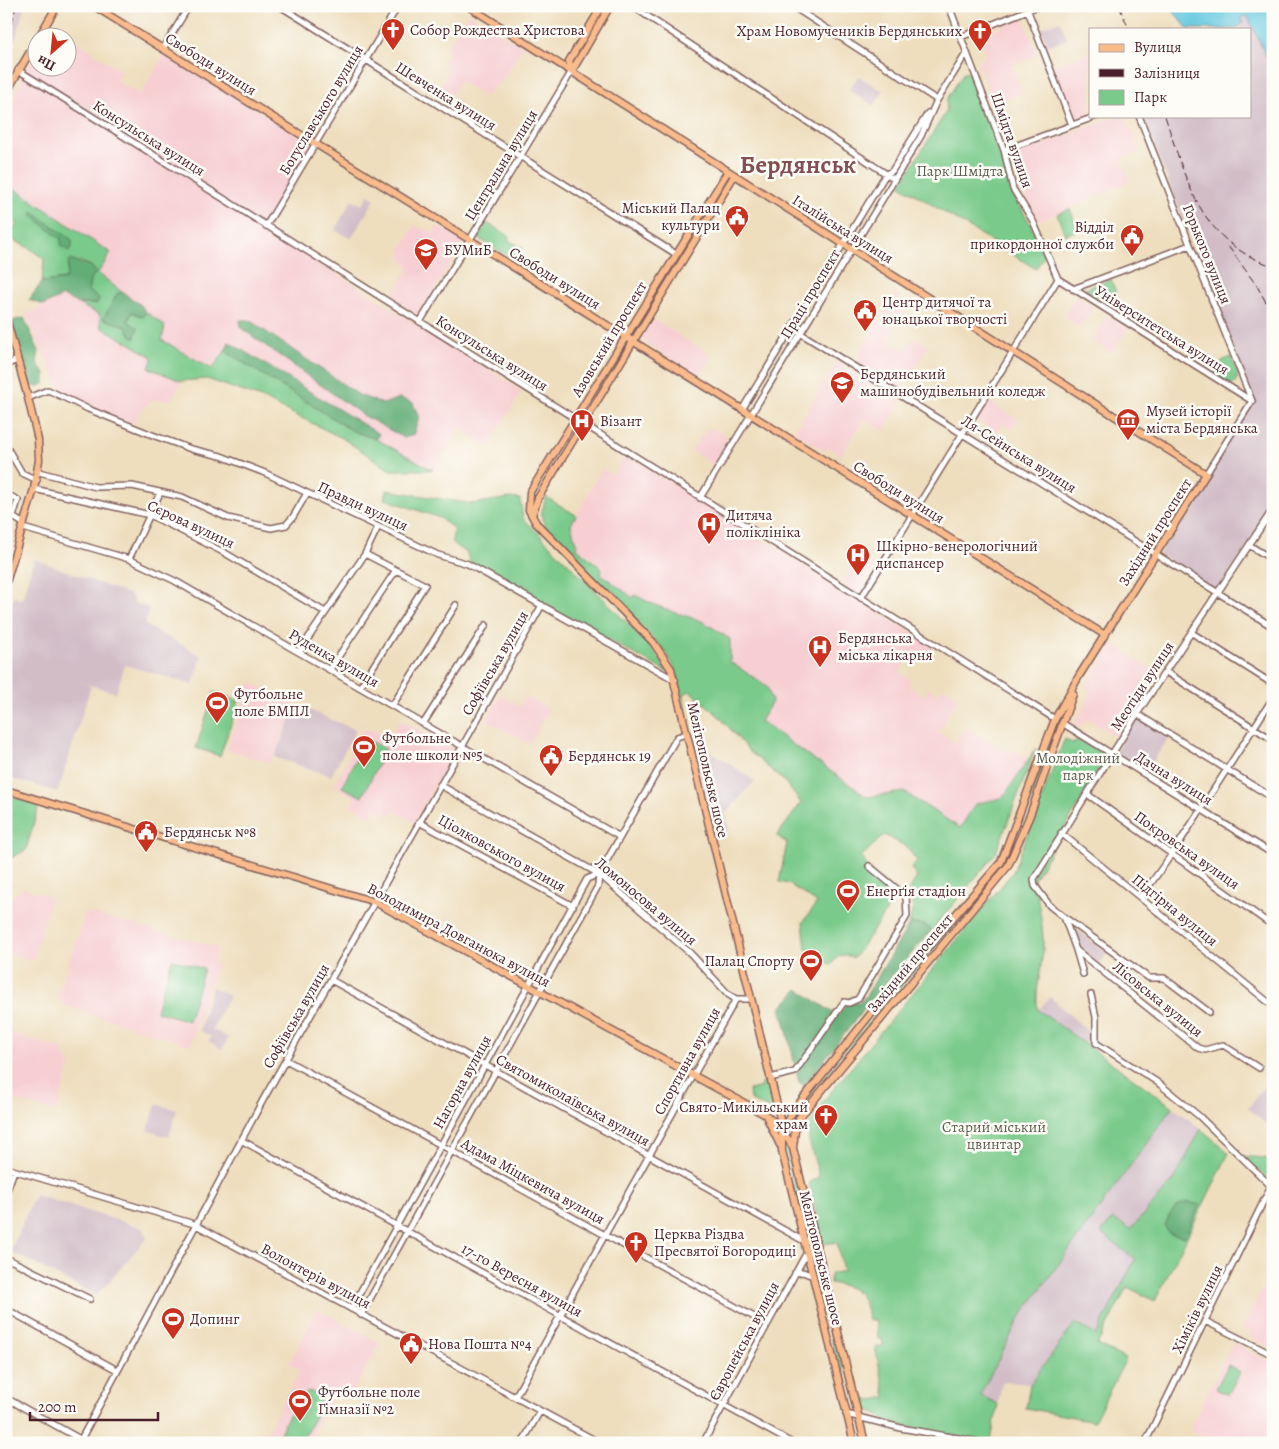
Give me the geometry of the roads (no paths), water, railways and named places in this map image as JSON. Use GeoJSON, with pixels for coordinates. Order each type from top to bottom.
{"type":"FeatureCollection","features":[{"type":"Feature","properties":{"kind":"main road"},"geometry":{"type":"LineString","coordinates":[[44,28],[57,6]]}},
{"type":"Feature","properties":{"kind":"main road","name":"Свободи вулиця"},"geometry":{"type":"LineString","coordinates":[[94,6],[743,408],[1105,635]]}},
{"type":"Feature","properties":{"kind":"main road","name":"Італійська вулиця"},"geometry":{"type":"LineString","coordinates":[[468,6],[1206,474]]}},
{"type":"Feature","properties":{"kind":"main road","name":"Центральна вулиця"},"geometry":{"type":"LineString","coordinates":[[572,72],[569,61],[602,6]]}},
{"type":"Feature","properties":{"kind":"main road","name":"Центральна вулиця"},"geometry":{"type":"LineString","coordinates":[[572,72],[610,6]]}},
{"type":"Feature","properties":{"kind":"main road"},"geometry":{"type":"LineString","coordinates":[[6,93],[28,54]]}},
{"type":"Feature","properties":{"kind":"main road","name":"Азовський проспект"},"geometry":{"type":"LineString","coordinates":[[532,516],[528,502],[530,492],[728,171]]}},
{"type":"Feature","properties":{"kind":"main road","name":"Азовський проспект"},"geometry":{"type":"LineString","coordinates":[[532,516],[538,498],[635,342],[636,336],[682,258],[734,176]]}},
{"type":"Feature","properties":{"kind":"main road"},"geometry":{"type":"LineString","coordinates":[[676,254],[682,258]]}},
{"type":"Feature","properties":{"kind":"main road"},"geometry":{"type":"LineString","coordinates":[[6,582],[8,570],[24,526],[39,472],[38,440],[7,321]]}},
{"type":"Feature","properties":{"kind":"main road","name":"Західний проспект"},"geometry":{"type":"LineString","coordinates":[[792,1111],[877,1006],[1000,862],[1055,719],[1079,676],[1206,474]]}},
{"type":"Feature","properties":{"kind":"main road","name":"Мелітопольське шосе"},"geometry":{"type":"LineString","coordinates":[[532,516],[653,642],[662,654],[675,680],[686,734],[750,999],[784,1127],[782,1151],[854,1443]]}},
{"type":"Feature","properties":{"kind":"main road","name":"Західний проспект"},"geometry":{"type":"LineString","coordinates":[[793,1148],[799,1118],[1008,866],[1030,815],[1079,676]]}},
{"type":"Feature","properties":{"kind":"main road"},"geometry":{"type":"LineString","coordinates":[[1055,719],[1062,723]]}},
{"type":"Feature","properties":{"kind":"main road","name":"Володимира Довганюка вулиця"},"geometry":{"type":"LineString","coordinates":[[6,790],[375,902],[766,1115]]}},
{"type":"Feature","properties":{"kind":"main road"},"geometry":{"type":"LineString","coordinates":[[766,1115],[781,1117],[792,1111]]}},
{"type":"Feature","properties":{"kind":"main road"},"geometry":{"type":"LineString","coordinates":[[784,1127],[792,1111]]}},
{"type":"Feature","properties":{"kind":"main road"},"geometry":{"type":"LineString","coordinates":[[766,1115],[784,1127],[793,1148]]}},
{"type":"Feature","properties":{"kind":"main road"},"geometry":{"type":"LineString","coordinates":[[766,1115],[782,1151]]}},
{"type":"Feature","properties":{"kind":"main road","name":"Мелітопольське шосе"},"geometry":{"type":"LineString","coordinates":[[793,1148],[865,1443]]}},
{"type":"Feature","properties":{"kind":"street"},"geometry":{"type":"LineString","coordinates":[[163,49],[189,6]]}},
{"type":"Feature","properties":{"kind":"street","name":"Шевченка вулиця"},"geometry":{"type":"LineString","coordinates":[[280,6],[676,254]]}},
{"type":"Feature","properties":{"kind":"street","name":"Богуславського вулиця"},"geometry":{"type":"LineString","coordinates":[[266,226],[398,6]]}},
{"type":"Feature","properties":{"kind":"street"},"geometry":{"type":"LineString","coordinates":[[632,6],[785,105],[800,119],[894,179]]}},
{"type":"Feature","properties":{"kind":"street"},"geometry":{"type":"LineString","coordinates":[[792,6],[937,100]]}},
{"type":"Feature","properties":{"kind":"street","name":"Шмідта вулиця"},"geometry":{"type":"LineString","coordinates":[[949,6],[1004,150],[1013,189],[1033,221],[1058,279]]}},
{"type":"Feature","properties":{"kind":"street"},"geometry":{"type":"LineString","coordinates":[[962,37],[1026,8],[1038,6]]}},
{"type":"Feature","properties":{"kind":"street"},"geometry":{"type":"LineString","coordinates":[[1026,8],[1072,125]]}},
{"type":"Feature","properties":{"kind":"street","name":"Праці проспект"},"geometry":{"type":"LineString","coordinates":[[743,408],[842,243],[886,174],[892,171],[967,52]]}},
{"type":"Feature","properties":{"kind":"street","name":"Консульська вулиця"},"geometry":{"type":"LineString","coordinates":[[18,70],[1055,719]]}},
{"type":"Feature","properties":{"kind":"street","name":"Центральна вулиця"},"geometry":{"type":"LineString","coordinates":[[420,322],[572,72]]}},
{"type":"Feature","properties":{"kind":"street","name":"Праці проспект"},"geometry":{"type":"LineString","coordinates":[[700,498],[921,136],[937,100]]}},
{"type":"Feature","properties":{"kind":"street"},"geometry":{"type":"LineString","coordinates":[[1004,150],[1091,118]]}},
{"type":"Feature","properties":{"kind":"street","name":"Горького вулиця"},"geometry":{"type":"LineString","coordinates":[[1140,118],[1252,402]]}},
{"type":"Feature","properties":{"kind":"street"},"geometry":{"type":"LineString","coordinates":[[1073,289],[1190,245]]}},
{"type":"Feature","properties":{"kind":"street"},"geometry":{"type":"LineString","coordinates":[[861,598],[1058,279]]}},
{"type":"Feature","properties":{"kind":"street","name":"Університетська вулиця"},"geometry":{"type":"LineString","coordinates":[[1058,279],[1252,402]]}},
{"type":"Feature","properties":{"kind":"street","name":"Ля-Сейнська вулиця"},"geometry":{"type":"LineString","coordinates":[[792,328],[1217,594],[1273,627]]}},
{"type":"Feature","properties":{"kind":"street"},"geometry":{"type":"LineString","coordinates":[[6,365],[16,360]]}},
{"type":"Feature","properties":{"kind":"street","name":"Правди вулиця"},"geometry":{"type":"LineString","coordinates":[[28,398],[48,390],[88,409],[191,449],[236,461],[438,555],[470,566],[675,680]]}},
{"type":"Feature","properties":{"kind":"street","name":"Західний проспект"},"geometry":{"type":"LineString","coordinates":[[1206,474],[1252,402]]}},
{"type":"Feature","properties":{"kind":"street"},"geometry":{"type":"LineString","coordinates":[[6,446],[22,473],[36,480]]}},
{"type":"Feature","properties":{"kind":"street"},"geometry":{"type":"LineString","coordinates":[[39,472],[96,486],[132,486],[182,497],[228,518],[271,528],[283,527],[307,493]]}},
{"type":"Feature","properties":{"kind":"street","name":"Сєрова вулиця"},"geometry":{"type":"LineString","coordinates":[[34,489],[150,515],[225,553],[325,612]]}},
{"type":"Feature","properties":{"kind":"street"},"geometry":{"type":"LineString","coordinates":[[129,560],[160,493]]}},
{"type":"Feature","properties":{"kind":"street"},"geometry":{"type":"LineString","coordinates":[[6,494],[18,500],[13,517],[24,526]]}},
{"type":"Feature","properties":{"kind":"street","name":"Меотіди вулиця"},"geometry":{"type":"LineString","coordinates":[[1034,879],[1137,714],[1249,545],[1271,517],[1273,509]]}},
{"type":"Feature","properties":{"kind":"street","name":"Руденка вулиця"},"geometry":{"type":"LineString","coordinates":[[24,526],[129,560],[175,581],[620,837]]}},
{"type":"Feature","properties":{"kind":"street"},"geometry":{"type":"LineString","coordinates":[[299,652],[365,554],[378,527]]}},
{"type":"Feature","properties":{"kind":"street"},"geometry":{"type":"LineString","coordinates":[[1249,545],[1273,560]]}},
{"type":"Feature","properties":{"kind":"street"},"geometry":{"type":"LineString","coordinates":[[360,687],[425,585],[365,554]]}},
{"type":"Feature","properties":{"kind":"street"},"geometry":{"type":"LineString","coordinates":[[330,670],[396,570]]}},
{"type":"Feature","properties":{"kind":"street"},"geometry":{"type":"LineString","coordinates":[[392,706],[456,605]]}},
{"type":"Feature","properties":{"kind":"street","name":"Софіївська вулиця"},"geometry":{"type":"LineString","coordinates":[[79,1441],[194,1224],[542,606]]}},
{"type":"Feature","properties":{"kind":"street"},"geometry":{"type":"LineString","coordinates":[[423,724],[486,625]]}},
{"type":"Feature","properties":{"kind":"street"},"geometry":{"type":"LineString","coordinates":[[1192,633],[1273,684]]}},
{"type":"Feature","properties":{"kind":"street"},"geometry":{"type":"LineString","coordinates":[[1166,672],[1273,740]]}},
{"type":"Feature","properties":{"kind":"street"},"geometry":{"type":"LineString","coordinates":[[1141,897],[1172,854],[1273,698]]}},
{"type":"Feature","properties":{"kind":"street"},"geometry":{"type":"LineString","coordinates":[[1137,714],[1273,798]]}},
{"type":"Feature","properties":{"kind":"street","name":"Дачна вулиця"},"geometry":{"type":"LineString","coordinates":[[1062,723],[1273,854]]}},
{"type":"Feature","properties":{"kind":"street","name":"Нагорна вулиця"},"geometry":{"type":"LineString","coordinates":[[361,1315],[598,886],[599,874],[677,737],[686,734]]}},
{"type":"Feature","properties":{"kind":"street","name":"Ломоносова вулиця"},"geometry":{"type":"LineString","coordinates":[[440,785],[599,874],[690,953],[728,995],[736,999]]}},
{"type":"Feature","properties":{"kind":"street","name":"Покровська вулиця"},"geometry":{"type":"LineString","coordinates":[[1087,794],[1273,926]]}},
{"type":"Feature","properties":{"kind":"street","name":"Ціолковського вулиця"},"geometry":{"type":"LineString","coordinates":[[419,822],[573,906]]}},
{"type":"Feature","properties":{"kind":"street","name":"Підгірна вулиця"},"geometry":{"type":"LineString","coordinates":[[1061,833],[1273,1006]]}},
{"type":"Feature","properties":{"kind":"street"},"geometry":{"type":"LineString","coordinates":[[770,1078],[795,1072],[844,1002],[858,999],[906,916],[906,897],[869,866]]}},
{"type":"Feature","properties":{"kind":"street","name":"Нагорна вулиця"},"geometry":{"type":"LineString","coordinates":[[351,1309],[587,879],[599,874]]}},
{"type":"Feature","properties":{"kind":"street","name":"Лісовська вулиця"},"geometry":{"type":"LineString","coordinates":[[1034,879],[1035,886],[1050,906],[1149,978],[1164,978],[1209,1012]]}},
{"type":"Feature","properties":{"kind":"street","name":"Лісовська вулиця"},"geometry":{"type":"LineString","coordinates":[[1064,916],[1076,950],[1198,1048],[1205,1050],[1222,1045],[1259,1068]]}},
{"type":"Feature","properties":{"kind":"street"},"geometry":{"type":"LineString","coordinates":[[1076,950],[1083,974]]}},
{"type":"Feature","properties":{"kind":"street","name":"Святомиколаївська вулиця"},"geometry":{"type":"LineString","coordinates":[[331,980],[804,1241]]}},
{"type":"Feature","properties":{"kind":"street"},"geometry":{"type":"LineString","coordinates":[[1091,995],[1096,1017],[1096,1043],[1163,1087],[1199,1116],[1272,1186]]}},
{"type":"Feature","properties":{"kind":"street"},"geometry":{"type":"LineString","coordinates":[[736,999],[750,999]]}},
{"type":"Feature","properties":{"kind":"street","name":"Спортивна вулиця"},"geometry":{"type":"LineString","coordinates":[[515,1397],[736,999]]}},
{"type":"Feature","properties":{"kind":"street","name":"Адама Міцкевича вулиця"},"geometry":{"type":"LineString","coordinates":[[286,1060],[767,1324]]}},
{"type":"Feature","properties":{"kind":"street","name":"17-го Вересня вулиця"},"geometry":{"type":"LineString","coordinates":[[241,1140],[792,1443]]}},
{"type":"Feature","properties":{"kind":"street","name":"Волонтерів вулиця"},"geometry":{"type":"LineString","coordinates":[[6,1168],[194,1224],[600,1443]]}},
{"type":"Feature","properties":{"kind":"street"},"geometry":{"type":"LineString","coordinates":[[6,1194],[14,1170]]}},
{"type":"Feature","properties":{"kind":"street","name":"Хіміків вулиця"},"geometry":{"type":"LineString","coordinates":[[1145,1443],[1272,1186]]}},
{"type":"Feature","properties":{"kind":"street"},"geometry":{"type":"LineString","coordinates":[[804,1241],[815,1238]]}},
{"type":"Feature","properties":{"kind":"street"},"geometry":{"type":"LineString","coordinates":[[807,1252],[817,1250]]}},
{"type":"Feature","properties":{"kind":"street","name":"Європейська вулиця"},"geometry":{"type":"LineString","coordinates":[[703,1443],[807,1252]]}},
{"type":"Feature","properties":{"kind":"street"},"geometry":{"type":"LineString","coordinates":[[6,1258],[90,1299]]}},
{"type":"Feature","properties":{"kind":"street"},"geometry":{"type":"LineString","coordinates":[[795,1274],[804,1272],[813,1276]]}},
{"type":"Feature","properties":{"kind":"street"},"geometry":{"type":"LineString","coordinates":[[6,1309],[117,1370]]}},
{"type":"Feature","properties":{"kind":"street"},"geometry":{"type":"LineString","coordinates":[[1205,1321],[1273,1355]]}},
{"type":"Feature","properties":{"kind":"street"},"geometry":{"type":"LineString","coordinates":[[6,1398],[79,1441]]}},
{"type":"Feature","properties":{"kind":"street"},"geometry":{"type":"LineString","coordinates":[[522,1443],[540,1411]]}},
{"type":"Feature","properties":{"kind":"street"},"geometry":{"type":"LineString","coordinates":[[846,1414],[901,1428],[985,1443]]}},
{"type":"Feature","properties":{"kind":"water"},"geometry":{"type":"Polygon","coordinates":[[[1169,6],[1273,6],[1273,70],[1247,15],[1241,18],[1243,23],[1236,28],[1187,28],[1169,6]]]}},
{"type":"Feature","properties":{"kind":"railway"},"geometry":{"type":"LineString","coordinates":[[6,47],[16,6]]}},
{"type":"Feature","properties":{"kind":"railway"},"geometry":{"type":"LineString","coordinates":[[1119,6],[1129,28]]}},
{"type":"Feature","properties":{"kind":"railway"},"geometry":{"type":"LineString","coordinates":[[1166,118],[1189,186],[1212,225],[1228,242],[1248,256],[1273,266]]}},
{"type":"Feature","properties":{"kind":"railway"},"geometry":{"type":"LineString","coordinates":[[1228,246],[1257,286],[1273,315]]}},
{"type":"Feature","properties":{"kind":"place","name":"Собор Рождества Христова"},"geometry":{"type":"Point","coordinates":[393,51]}},
{"type":"Feature","properties":{"kind":"place","name":"Храм Новомучеників Бердянських"},"geometry":{"type":"Point","coordinates":[980,52]}},
{"type":"Feature","properties":{"kind":"place","name":"Міський Палац культури"},"geometry":{"type":"Point","coordinates":[737,238]}},
{"type":"Feature","properties":{"kind":"place","name":"Відділ прикордонної служби"},"geometry":{"type":"Point","coordinates":[1132,257]}},
{"type":"Feature","properties":{"kind":"place","name":"БУМиБ"},"geometry":{"type":"Point","coordinates":[426,271]}},
{"type":"Feature","properties":{"kind":"place","name":"Центр дитячої та юнацької творчості"},"geometry":{"type":"Point","coordinates":[865,332]}},
{"type":"Feature","properties":{"kind":"place","name":"Бердянський машинобудівельний коледж"},"geometry":{"type":"Point","coordinates":[842,404]}},
{"type":"Feature","properties":{"kind":"place","name":"Музей історії міста Бердянська"},"geometry":{"type":"Point","coordinates":[1128,441]}},
{"type":"Feature","properties":{"kind":"place","name":"Візант"},"geometry":{"type":"Point","coordinates":[582,442]}},
{"type":"Feature","properties":{"kind":"place","name":"Дитяча поліклініка"},"geometry":{"type":"Point","coordinates":[709,545]}},
{"type":"Feature","properties":{"kind":"place","name":"Шкірно-венерологічний диспансер"},"geometry":{"type":"Point","coordinates":[858,576]}},
{"type":"Feature","properties":{"kind":"place","name":"Бердянська міська лікарня"},"geometry":{"type":"Point","coordinates":[820,668]}},
{"type":"Feature","properties":{"kind":"place","name":"Футбольне поле БМПЛ"},"geometry":{"type":"Point","coordinates":[217,724]}},
{"type":"Feature","properties":{"kind":"place","name":"Футбольне поле школи №5"},"geometry":{"type":"Point","coordinates":[364,768]}},
{"type":"Feature","properties":{"kind":"place","name":"Бердянськ 19"},"geometry":{"type":"Point","coordinates":[551,777]}},
{"type":"Feature","properties":{"kind":"place","name":"Бердянськ №8"},"geometry":{"type":"Point","coordinates":[146,853]}},
{"type":"Feature","properties":{"kind":"place","name":"Енерґія стадіон"},"geometry":{"type":"Point","coordinates":[848,912]}},
{"type":"Feature","properties":{"kind":"place","name":"Палац Спорту"},"geometry":{"type":"Point","coordinates":[811,982]}},
{"type":"Feature","properties":{"kind":"place","name":"Свято-Микільський храм"},"geometry":{"type":"Point","coordinates":[826,1137]}},
{"type":"Feature","properties":{"kind":"place","name":"Церква Різдва Пресвятої Богородиці"},"geometry":{"type":"Point","coordinates":[636,1264]}},
{"type":"Feature","properties":{"kind":"place","name":"Допинг"},"geometry":{"type":"Point","coordinates":[173,1340]}},
{"type":"Feature","properties":{"kind":"place","name":"Нова Пошта №4"},"geometry":{"type":"Point","coordinates":[411,1365]}},
{"type":"Feature","properties":{"kind":"place","name":"Футбольне поле Гімназії №2"},"geometry":{"type":"Point","coordinates":[300,1422]}},
{"type":"Feature","properties":{"kind":"district","name":"Бердянськ"},"geometry":{"type":"Point","coordinates":[798,165]}},
{"type":"Feature","properties":{"kind":"park label","name":"Парк Шмідта"},"geometry":{"type":"Point","coordinates":[960,171]}},
{"type":"Feature","properties":{"kind":"park label","name":"Молодіжний парк"},"geometry":{"type":"Point","coordinates":[1078,766]}},
{"type":"Feature","properties":{"kind":"park label","name":"Старий міський цвинтар"},"geometry":{"type":"Point","coordinates":[994,1136]}}]}
